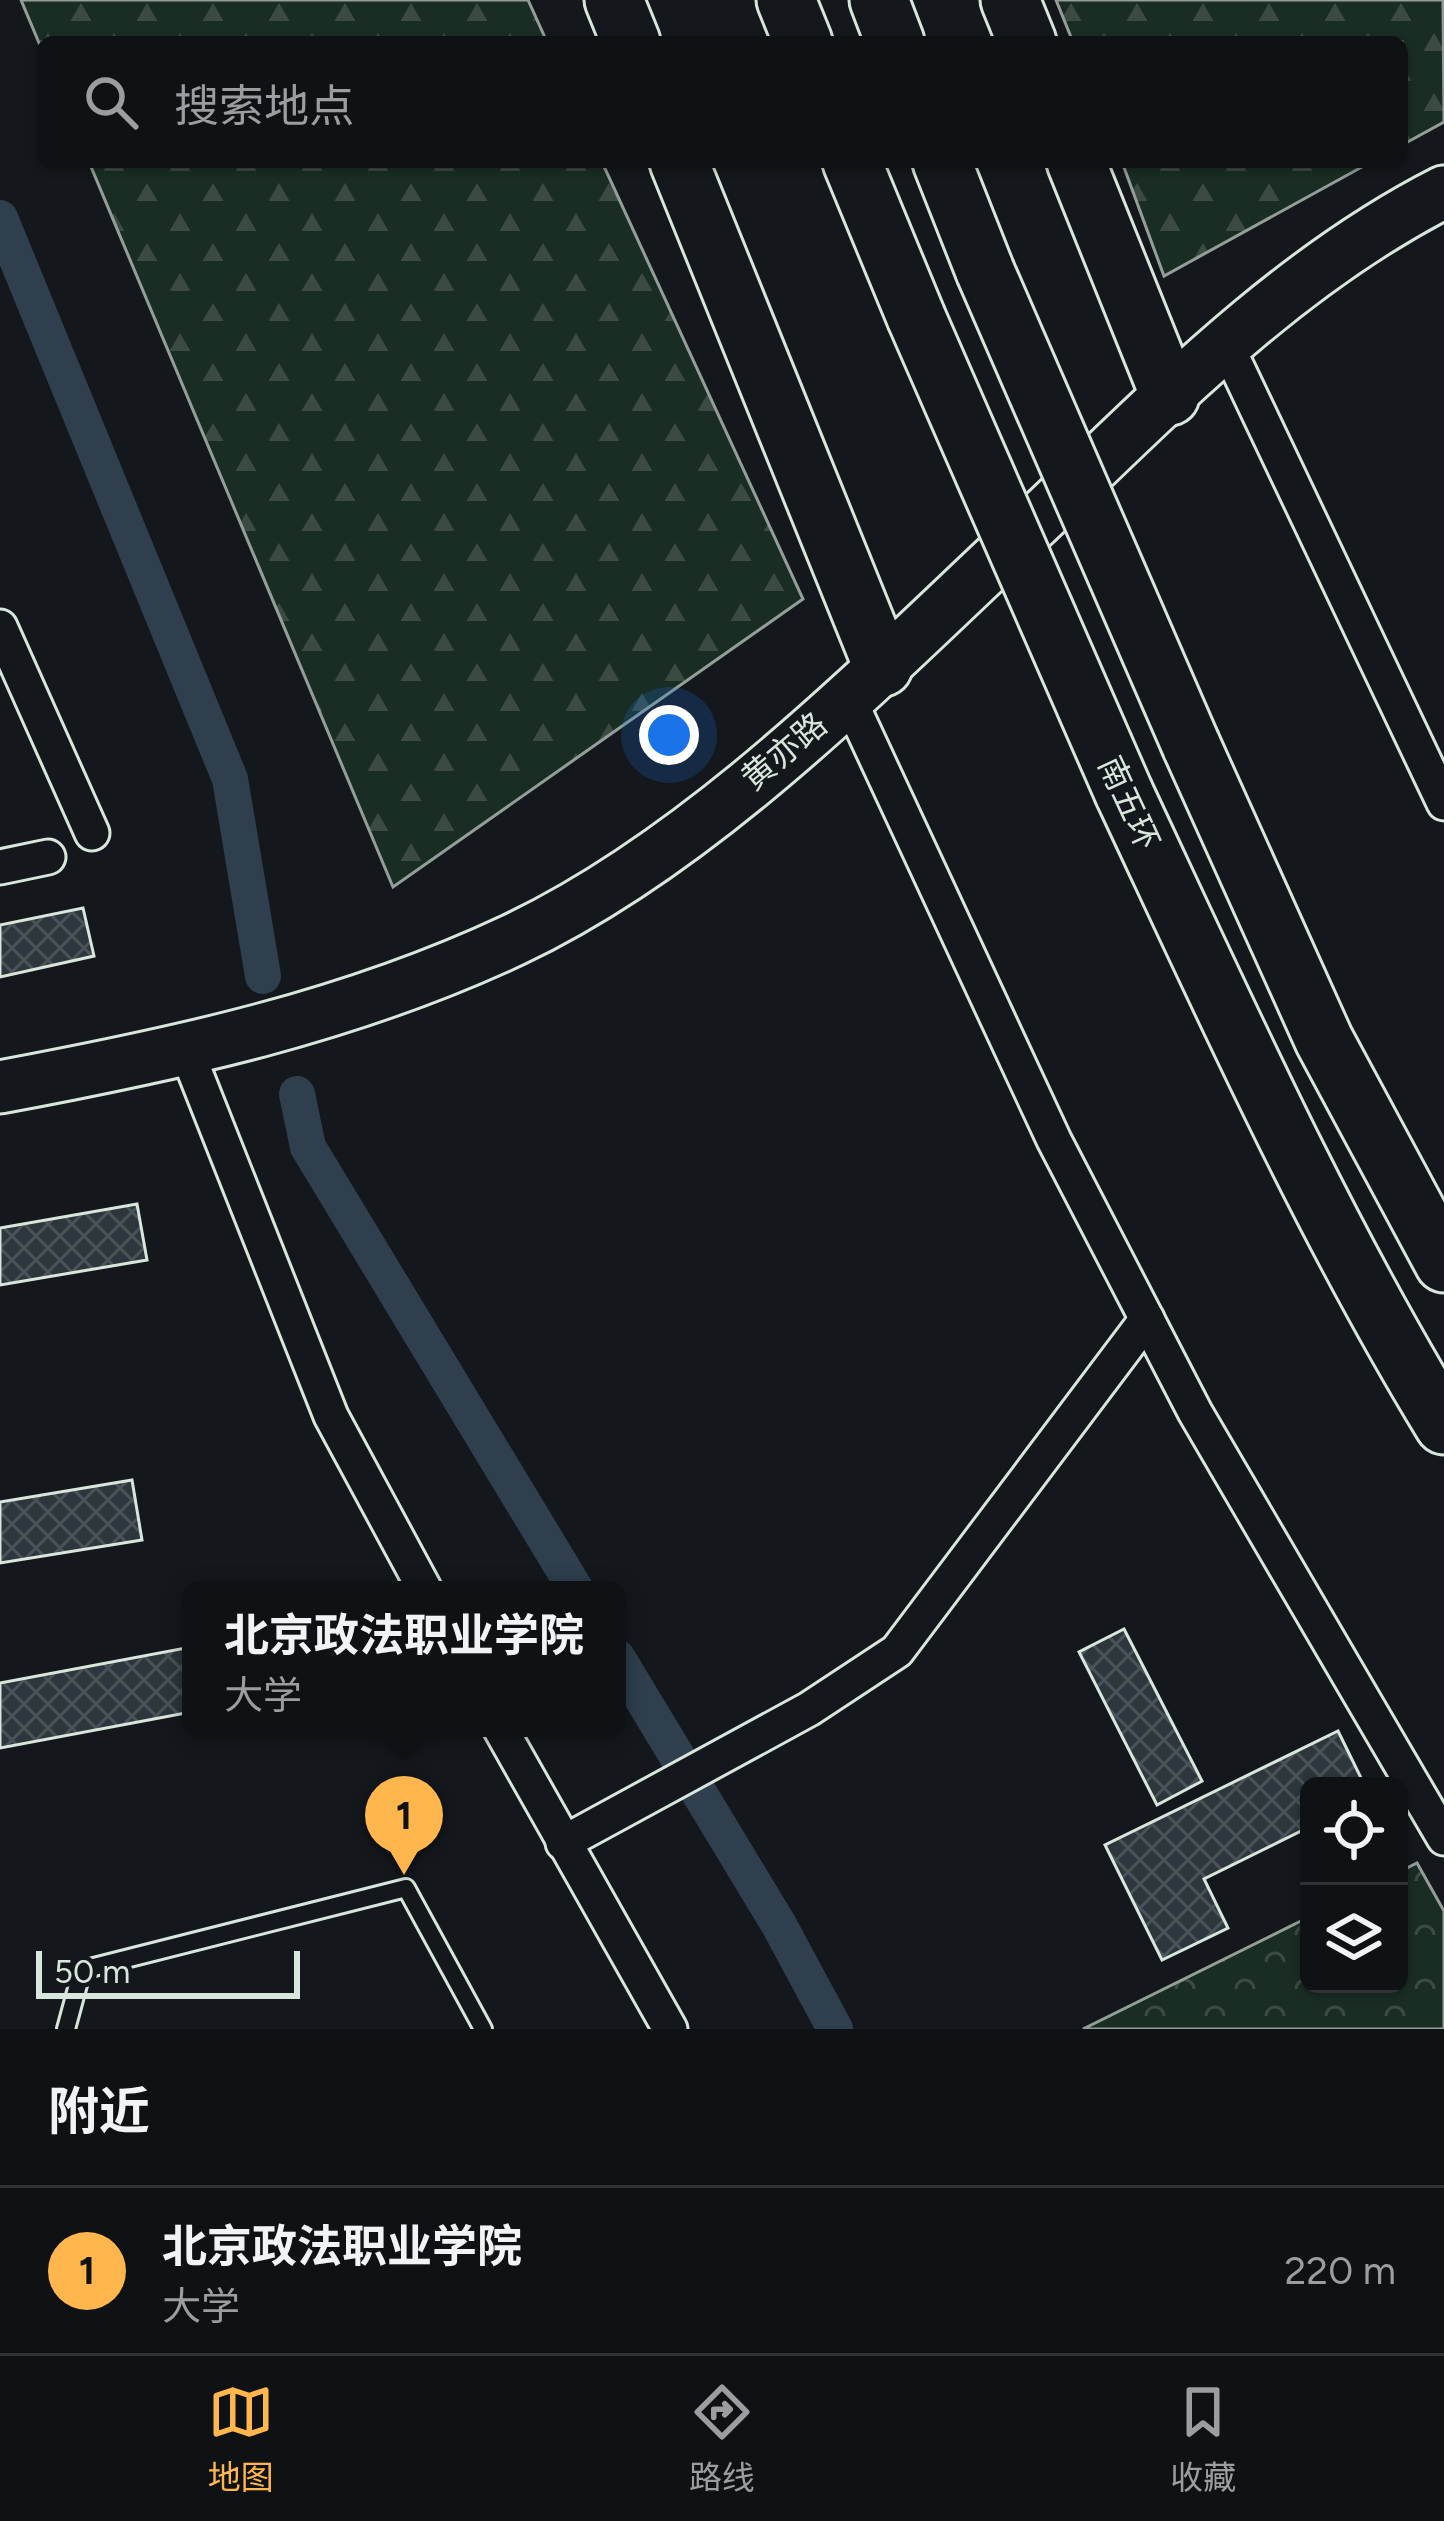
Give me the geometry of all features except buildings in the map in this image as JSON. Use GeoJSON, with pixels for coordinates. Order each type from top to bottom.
{"type":"FeatureCollection","features":[{"type":"Feature","properties":{"kind":"highway"},"geometry":{"type":"LineString","coordinates":[[614,0],[629,36]]}},
{"type":"Feature","properties":{"kind":"highway"},"geometry":{"type":"LineString","coordinates":[[786,0],[801,36]]}},
{"type":"Feature","properties":{"kind":"highway"},"geometry":{"type":"LineString","coordinates":[[878,0],[893,36]]}},
{"type":"Feature","properties":{"kind":"highway"},"geometry":{"type":"LineString","coordinates":[[1010,0],[1025,36]]}},
{"type":"Feature","properties":{"kind":"highway"},"geometry":{"type":"LineString","coordinates":[[681,168],[865,682]]}},
{"type":"Feature","properties":{"kind":"highway","name":"南五环"},"geometry":{"type":"LineString","coordinates":[[855,168],[1124,793],[1282,1125],[1388,1333],[1444,1425]]}},
{"type":"Feature","properties":{"kind":"highway"},"geometry":{"type":"LineString","coordinates":[[944,168],[1191,746],[1324,1040],[1444,1263]]}},
{"type":"Feature","properties":{"kind":"highway"},"geometry":{"type":"LineString","coordinates":[[1078,168],[1170,396]]}},
{"type":"Feature","properties":{"kind":"main road","name":"黄亦路"},"geometry":{"type":"LineString","coordinates":[[0,1087],[187,1052],[333,1013],[517,938],[605,886],[712,812],[865,682],[1225,343],[1308,278],[1444,192]]}},
{"type":"Feature","properties":{"kind":"street"},"geometry":{"type":"LineString","coordinates":[[1225,343],[1444,803]]}},
{"type":"Feature","properties":{"kind":"street"},"geometry":{"type":"LineString","coordinates":[[0,628],[92,832]]}},
{"type":"Feature","properties":{"kind":"street"},"geometry":{"type":"LineString","coordinates":[[865,682],[1054,1140],[1147,1319],[1444,1838]]}},
{"type":"Feature","properties":{"kind":"street"},"geometry":{"type":"LineString","coordinates":[[0,867],[48,857]]}},
{"type":"Feature","properties":{"kind":"street"},"geometry":{"type":"LineString","coordinates":[[187,1052],[331,1416],[420,1581]]}},
{"type":"Feature","properties":{"kind":"street"},"geometry":{"type":"LineString","coordinates":[[575,1836],[809,1709],[897,1651],[933,1610],[1147,1319]]}},
{"type":"Feature","properties":{"kind":"street"},"geometry":{"type":"LineString","coordinates":[[506,1737],[575,1836],[670,2029]]}},
{"type":"Feature","properties":{"kind":"lane"},"geometry":{"type":"LineString","coordinates":[[66,2029],[82,1970],[406,1888],[482,2029]]}},
{"type":"Feature","properties":{"kind":"green space"},"geometry":{"type":"Polygon","coordinates":[[[21,0],[528,0],[544,36],[36,36],[21,0]]]}},
{"type":"Feature","properties":{"kind":"green space"},"geometry":{"type":"Polygon","coordinates":[[[1056,0],[1443,0],[1444,122],[1408,142],[1408,36],[1071,36],[1056,0]]]}},
{"type":"Feature","properties":{"kind":"green space"},"geometry":{"type":"Polygon","coordinates":[[[92,168],[605,168],[803,599],[393,887],[92,168]]]}},
{"type":"Feature","properties":{"kind":"green space"},"geometry":{"type":"Polygon","coordinates":[[[1124,168],[1360,168],[1164,276],[1124,168]]]}},
{"type":"Feature","properties":{"kind":"green space"},"geometry":{"type":"Polygon","coordinates":[[[1417,1863],[1444,1911],[1444,2029],[1083,2029],[1300,1921],[1300,1993],[1408,1993],[1408,1868],[1417,1863]]]}},
{"type":"Feature","properties":{"kind":"waterway"},"geometry":{"type":"LineString","coordinates":[[0,218],[230,779],[263,976]]}},
{"type":"Feature","properties":{"kind":"waterway"},"geometry":{"type":"LineString","coordinates":[[297,1094],[308,1147],[571,1581]]}},
{"type":"Feature","properties":{"kind":"waterway"},"geometry":{"type":"LineString","coordinates":[[626,1672],[779,1925],[835,2029]]}},
{"type":"Feature","properties":{"kind":"place","name":"北京政法职业学院"},"geometry":{"type":"Point","coordinates":[404,1875]}}]}
